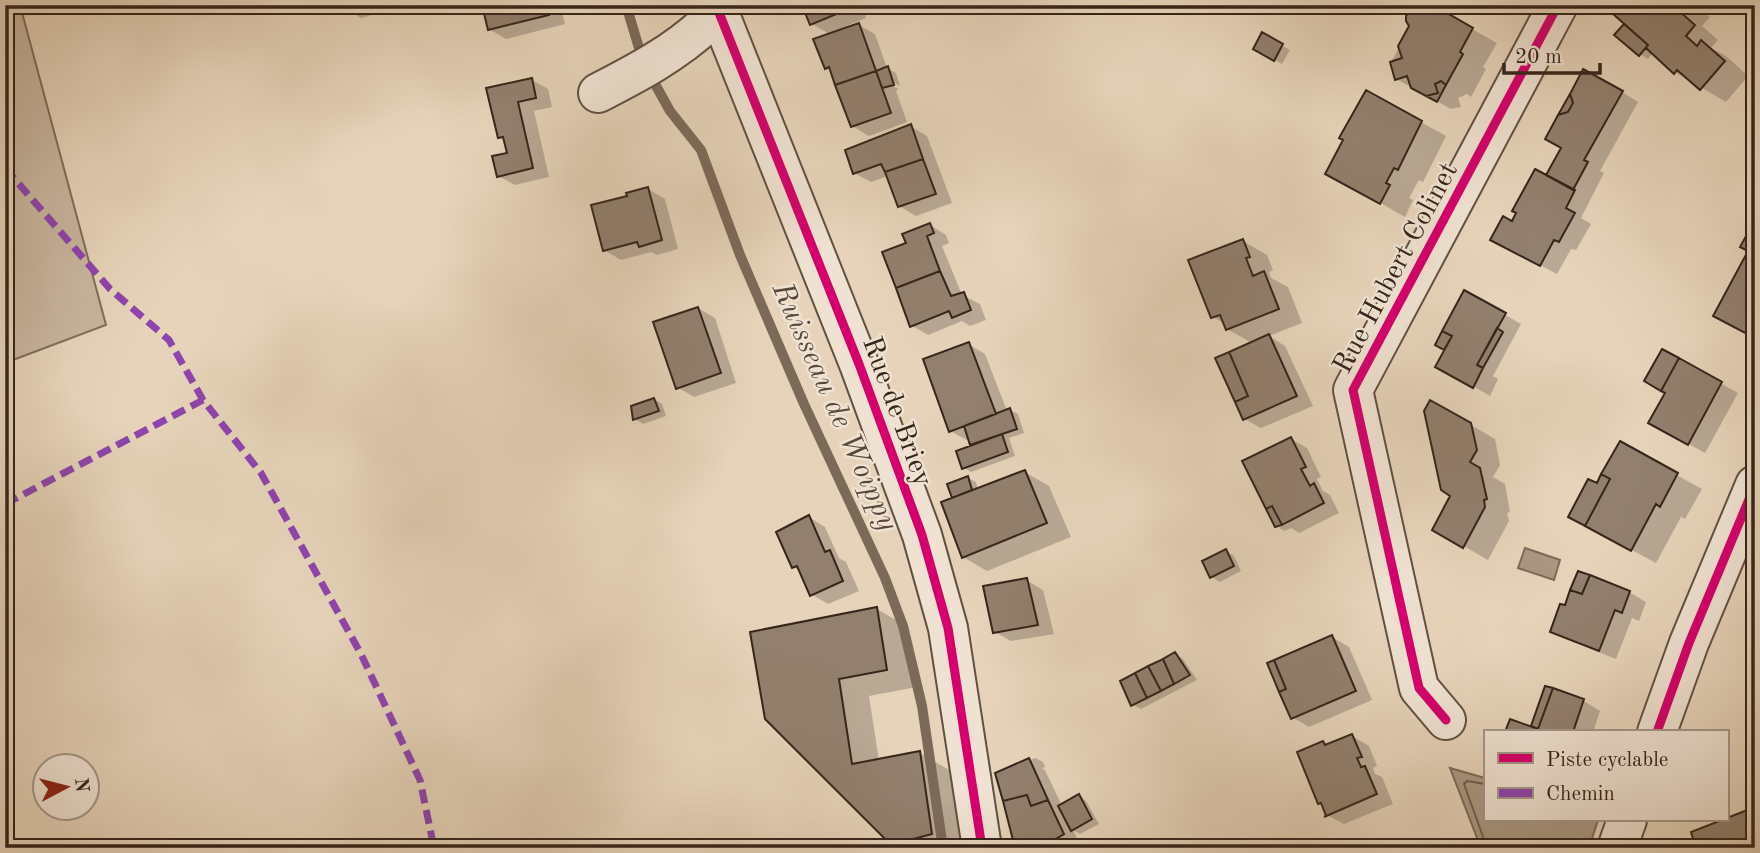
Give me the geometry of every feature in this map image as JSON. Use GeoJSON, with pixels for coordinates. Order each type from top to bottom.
{"type":"FeatureCollection","features":[{"type":"Feature","properties":{"kind":"street","name":"Rue Hubert Colinet"},"geometry":{"type":"LineString","coordinates":[[1446,720],[1419,688],[1353,390],[1558,5]]}},
{"type":"Feature","properties":{"kind":"street"},"geometry":{"type":"LineString","coordinates":[[614,85],[686,43],[708,17]]}},
{"type":"Feature","properties":{"kind":"street","name":"Rue de Briey"},"geometry":{"type":"LineString","coordinates":[[708,17],[859,364],[922,536],[948,628],[982,848]]}},
{"type":"Feature","properties":{"kind":"street"},"geometry":{"type":"LineString","coordinates":[[1658,730],[1689,643],[1755,485]]}},
{"type":"Feature","properties":{"kind":"street"},"geometry":{"type":"LineString","coordinates":[[1617,848],[1626,822]]}},
{"type":"Feature","properties":{"kind":"shaded area"},"geometry":{"type":"Polygon","coordinates":[[[5,5],[20,5],[106,325],[5,363],[5,5]]]}},
{"type":"Feature","properties":{"kind":"water"},"geometry":{"type":"Polygon","coordinates":[[[1525,548],[1560,560],[1554,580],[1518,568],[1525,548]]]}},
{"type":"Feature","properties":{"kind":"water"},"geometry":{"type":"Polygon","coordinates":[[[1450,768],[1484,778],[1484,822],[1597,822],[1589,848],[1481,848],[1450,768]]]}},
{"type":"Feature","properties":{"kind":"building"},"geometry":{"type":"Polygon","coordinates":[[[349,5],[379,5],[379,7],[351,14],[349,5]]]}},
{"type":"Feature","properties":{"kind":"building"},"geometry":{"type":"Polygon","coordinates":[[[482,5],[547,5],[549,15],[488,30],[482,5]]]}},
{"type":"Feature","properties":{"kind":"building"},"geometry":{"type":"Polygon","coordinates":[[[802,5],[849,5],[851,8],[810,25],[802,5]]]}},
{"type":"Feature","properties":{"kind":"building"},"geometry":{"type":"Polygon","coordinates":[[[1421,5],[1433,5],[1473,28],[1446,85],[1441,81],[1435,84],[1438,93],[1426,96],[1411,88],[1407,76],[1395,80],[1390,62],[1402,58],[1398,46],[1409,26],[1406,16],[1409,12],[1416,13],[1421,5]]]}},
{"type":"Feature","properties":{"kind":"building"},"geometry":{"type":"Polygon","coordinates":[[[1618,5],[1684,5],[1679,11],[1695,25],[1686,36],[1697,46],[1701,40],[1725,61],[1700,90],[1677,70],[1674,74],[1646,48],[1648,45],[1612,13],[1618,5]]]}},
{"type":"Feature","properties":{"kind":"building"},"geometry":{"type":"Polygon","coordinates":[[[859,23],[876,71],[835,85],[829,67],[825,69],[813,39],[859,23]]]}},
{"type":"Feature","properties":{"kind":"building"},"geometry":{"type":"Polygon","coordinates":[[[1624,24],[1648,45],[1639,56],[1614,35],[1624,24]]]}},
{"type":"Feature","properties":{"kind":"building"},"geometry":{"type":"Polygon","coordinates":[[[1262,32],[1283,44],[1274,61],[1253,49],[1262,32]]]}},
{"type":"Feature","properties":{"kind":"building"},"geometry":{"type":"Polygon","coordinates":[[[888,66],[894,85],[882,88],[876,71],[888,66]]]}},
{"type":"Feature","properties":{"kind":"building"},"geometry":{"type":"Polygon","coordinates":[[[1583,69],[1623,91],[1584,160],[1588,162],[1573,190],[1546,175],[1561,148],[1545,139],[1558,115],[1568,112],[1573,103],[1570,94],[1583,69]]]}},
{"type":"Feature","properties":{"kind":"building"},"geometry":{"type":"Polygon","coordinates":[[[876,71],[891,113],[851,127],[835,85],[876,71]]]}},
{"type":"Feature","properties":{"kind":"building"},"geometry":{"type":"Polygon","coordinates":[[[532,78],[536,98],[518,102],[533,168],[497,177],[492,156],[507,153],[503,137],[498,138],[486,88],[532,78]]]}},
{"type":"Feature","properties":{"kind":"building"},"geometry":{"type":"Polygon","coordinates":[[[1441,81],[1446,85],[1437,102],[1426,96],[1438,93],[1435,84],[1441,81]]]}},
{"type":"Feature","properties":{"kind":"building"},"geometry":{"type":"Polygon","coordinates":[[[1366,90],[1422,121],[1398,170],[1394,168],[1386,183],[1390,185],[1380,204],[1325,174],[1343,140],[1339,138],[1366,90]]]}},
{"type":"Feature","properties":{"kind":"building"},"geometry":{"type":"Polygon","coordinates":[[[1570,94],[1573,103],[1568,112],[1558,115],[1570,94]]]}},
{"type":"Feature","properties":{"kind":"building"},"geometry":{"type":"Polygon","coordinates":[[[911,124],[923,159],[885,172],[881,164],[853,174],[845,150],[911,124]]]}},
{"type":"Feature","properties":{"kind":"building"},"geometry":{"type":"Polygon","coordinates":[[[923,159],[936,194],[898,207],[885,172],[923,159]]]}},
{"type":"Feature","properties":{"kind":"building"},"geometry":{"type":"Polygon","coordinates":[[[1535,169],[1575,190],[1566,208],[1575,213],[1559,242],[1554,240],[1540,266],[1490,240],[1503,216],[1512,221],[1516,213],[1512,211],[1535,169]]]}},
{"type":"Feature","properties":{"kind":"building"},"geometry":{"type":"Polygon","coordinates":[[[648,187],[662,240],[639,247],[637,242],[603,251],[591,205],[627,196],[626,193],[648,187]]]}},
{"type":"Feature","properties":{"kind":"building"},"geometry":{"type":"Polygon","coordinates":[[[930,223],[934,233],[927,236],[940,271],[896,288],[882,252],[906,243],[902,234],[930,223]]]}},
{"type":"Feature","properties":{"kind":"building"},"geometry":{"type":"Polygon","coordinates":[[[1750,229],[1755,231],[1755,334],[1749,335],[1713,316],[1748,251],[1740,247],[1750,229]]]}},
{"type":"Feature","properties":{"kind":"building"},"geometry":{"type":"Polygon","coordinates":[[[1243,239],[1253,276],[1264,271],[1279,309],[1226,330],[1220,315],[1211,318],[1188,260],[1243,239]]]}},
{"type":"Feature","properties":{"kind":"building"},"geometry":{"type":"Polygon","coordinates":[[[940,271],[951,296],[964,292],[971,310],[952,318],[949,311],[910,327],[896,288],[940,271]]]}},
{"type":"Feature","properties":{"kind":"building"},"geometry":{"type":"Polygon","coordinates":[[[1464,290],[1506,313],[1477,365],[1483,368],[1473,388],[1435,367],[1452,336],[1442,331],[1464,290]]]}},
{"type":"Feature","properties":{"kind":"building"},"geometry":{"type":"Polygon","coordinates":[[[698,307],[721,373],[676,389],[653,322],[698,307]]]}},
{"type":"Feature","properties":{"kind":"building"},"geometry":{"type":"Polygon","coordinates":[[[1497,328],[1503,332],[1483,368],[1477,365],[1497,328]]]}},
{"type":"Feature","properties":{"kind":"building"},"geometry":{"type":"Polygon","coordinates":[[[1442,331],[1452,336],[1444,350],[1435,345],[1442,331]]]}},
{"type":"Feature","properties":{"kind":"building"},"geometry":{"type":"Polygon","coordinates":[[[1269,334],[1297,396],[1243,420],[1235,402],[1248,396],[1229,352],[1269,334]]]}},
{"type":"Feature","properties":{"kind":"building"},"geometry":{"type":"Polygon","coordinates":[[[969,342],[996,414],[949,432],[923,359],[969,342]]]}},
{"type":"Feature","properties":{"kind":"building"},"geometry":{"type":"Polygon","coordinates":[[[1662,349],[1679,358],[1661,391],[1644,381],[1662,349]]]}},
{"type":"Feature","properties":{"kind":"building"},"geometry":{"type":"Polygon","coordinates":[[[1229,352],[1248,396],[1235,402],[1215,358],[1229,352]]]}},
{"type":"Feature","properties":{"kind":"building"},"geometry":{"type":"Polygon","coordinates":[[[1679,358],[1722,382],[1688,445],[1648,423],[1665,393],[1661,391],[1679,358]]]}},
{"type":"Feature","properties":{"kind":"building"},"geometry":{"type":"Polygon","coordinates":[[[654,398],[659,411],[633,420],[631,406],[654,398]]]}},
{"type":"Feature","properties":{"kind":"building"},"geometry":{"type":"Polygon","coordinates":[[[1430,400],[1471,423],[1477,450],[1470,462],[1480,468],[1487,499],[1484,500],[1485,507],[1463,548],[1432,530],[1450,496],[1441,490],[1424,411],[1430,400]]]}},
{"type":"Feature","properties":{"kind":"building"},"geometry":{"type":"Polygon","coordinates":[[[1010,408],[1017,429],[970,445],[964,426],[1010,408]]]}},
{"type":"Feature","properties":{"kind":"building"},"geometry":{"type":"Polygon","coordinates":[[[1002,434],[1008,452],[962,469],[956,451],[1002,434]]]}},
{"type":"Feature","properties":{"kind":"building"},"geometry":{"type":"Polygon","coordinates":[[[1291,437],[1306,467],[1301,469],[1310,486],[1314,483],[1324,503],[1282,525],[1272,506],[1266,509],[1242,461],[1291,437]]]}},
{"type":"Feature","properties":{"kind":"building"},"geometry":{"type":"Polygon","coordinates":[[[1620,441],[1678,473],[1660,507],[1656,504],[1631,551],[1585,526],[1610,479],[1601,474],[1620,441]]]}},
{"type":"Feature","properties":{"kind":"building"},"geometry":{"type":"Polygon","coordinates":[[[1025,470],[1047,523],[962,558],[941,502],[1025,470]]]}},
{"type":"Feature","properties":{"kind":"building"},"geometry":{"type":"Polygon","coordinates":[[[1601,474],[1610,479],[1585,526],[1568,517],[1588,479],[1597,483],[1601,474]]]}},
{"type":"Feature","properties":{"kind":"building"},"geometry":{"type":"Polygon","coordinates":[[[968,476],[972,490],[952,498],[947,484],[968,476]]]}},
{"type":"Feature","properties":{"kind":"building"},"geometry":{"type":"Polygon","coordinates":[[[1272,506],[1282,525],[1275,527],[1266,509],[1272,506]]]}},
{"type":"Feature","properties":{"kind":"building"},"geometry":{"type":"Polygon","coordinates":[[[809,515],[825,552],[830,550],[843,581],[810,596],[797,566],[792,568],[776,532],[809,515]]]}},
{"type":"Feature","properties":{"kind":"building"},"geometry":{"type":"Polygon","coordinates":[[[1226,549],[1234,566],[1210,578],[1202,561],[1226,549]]]}},
{"type":"Feature","properties":{"kind":"building"},"geometry":{"type":"Polygon","coordinates":[[[1578,571],[1590,575],[1582,594],[1570,590],[1578,571]]]}},
{"type":"Feature","properties":{"kind":"building"},"geometry":{"type":"Polygon","coordinates":[[[1590,575],[1630,591],[1622,613],[1615,610],[1599,651],[1550,632],[1560,604],[1565,605],[1570,590],[1582,594],[1590,575]]]}},
{"type":"Feature","properties":{"kind":"building"},"geometry":{"type":"Polygon","coordinates":[[[1027,578],[1038,625],[993,633],[983,586],[1027,578]]]}},
{"type":"Feature","properties":{"kind":"building"},"geometry":{"type":"Polygon","coordinates":[[[877,607],[887,670],[839,679],[852,764],[920,751],[932,834],[891,845],[765,719],[750,632],[877,607]]]}},
{"type":"Feature","properties":{"kind":"building"},"geometry":{"type":"Polygon","coordinates":[[[1332,635],[1356,691],[1291,719],[1279,692],[1286,689],[1274,660],[1332,635]]]}},
{"type":"Feature","properties":{"kind":"building"},"geometry":{"type":"Polygon","coordinates":[[[1175,652],[1190,675],[1174,684],[1163,659],[1175,652]]]}},
{"type":"Feature","properties":{"kind":"building"},"geometry":{"type":"Polygon","coordinates":[[[1163,659],[1174,684],[1161,691],[1148,666],[1163,659]]]}},
{"type":"Feature","properties":{"kind":"building"},"geometry":{"type":"Polygon","coordinates":[[[1274,660],[1286,689],[1279,692],[1267,663],[1274,660]]]}},
{"type":"Feature","properties":{"kind":"building"},"geometry":{"type":"Polygon","coordinates":[[[1148,666],[1161,691],[1147,698],[1135,673],[1148,666]]]}},
{"type":"Feature","properties":{"kind":"building"},"geometry":{"type":"Polygon","coordinates":[[[1135,673],[1147,698],[1131,706],[1120,681],[1135,673]]]}},
{"type":"Feature","properties":{"kind":"building"},"geometry":{"type":"Polygon","coordinates":[[[1545,686],[1553,688],[1538,729],[1531,726],[1545,686]]]}},
{"type":"Feature","properties":{"kind":"building"},"geometry":{"type":"Polygon","coordinates":[[[1553,688],[1584,699],[1574,730],[1506,730],[1510,719],[1538,729],[1553,688]]]}},
{"type":"Feature","properties":{"kind":"building"},"geometry":{"type":"Polygon","coordinates":[[[1352,734],[1362,757],[1357,758],[1361,767],[1365,766],[1377,794],[1324,817],[1326,816],[1321,803],[1318,804],[1297,752],[1323,741],[1325,745],[1352,734]]]}},
{"type":"Feature","properties":{"kind":"building"},"geometry":{"type":"Polygon","coordinates":[[[1029,758],[1048,800],[1031,806],[1027,795],[1003,801],[995,773],[1029,758]]]}},
{"type":"Feature","properties":{"kind":"building"},"geometry":{"type":"Polygon","coordinates":[[[1079,794],[1092,819],[1071,831],[1058,806],[1079,794]]]}},
{"type":"Feature","properties":{"kind":"building"},"geometry":{"type":"Polygon","coordinates":[[[1027,795],[1031,806],[1048,800],[1064,834],[1054,840],[1055,846],[1015,848],[1003,801],[1027,795]]]}},
{"type":"Feature","properties":{"kind":"building"},"geometry":{"type":"Polygon","coordinates":[[[1755,807],[1755,848],[1696,848],[1691,832],[1717,822],[1728,822],[1728,818],[1755,807]]]}},
{"type":"Feature","properties":{"kind":"waterway","name":"Ruisseau de Woippy"},"geometry":{"type":"LineString","coordinates":[[626,5],[642,58]]}},
{"type":"Feature","properties":{"kind":"waterway","name":"Ruisseau de Woippy"},"geometry":{"type":"LineString","coordinates":[[650,75],[670,111],[701,150],[740,255],[804,404],[885,578],[903,626],[922,706],[943,848]]}},
{"type":"Feature","properties":{"kind":"marked path"},"geometry":{"type":"LineString","coordinates":[[5,168],[110,289],[169,340],[203,400],[261,473],[361,654],[420,780],[434,848]]}},
{"type":"Feature","properties":{"kind":"marked path"},"geometry":{"type":"LineString","coordinates":[[5,504],[203,400]]}},
{"type":"Feature","properties":{"kind":"cycle path"},"geometry":{"type":"LineString","coordinates":[[716,5],[859,364],[922,535],[948,628],[982,848]]}},
{"type":"Feature","properties":{"kind":"cycle path"},"geometry":{"type":"LineString","coordinates":[[1446,720],[1419,688],[1353,390],[1558,5]]}},
{"type":"Feature","properties":{"kind":"cycle path"},"geometry":{"type":"LineString","coordinates":[[1658,730],[1689,643],[1755,485]]}}]}
